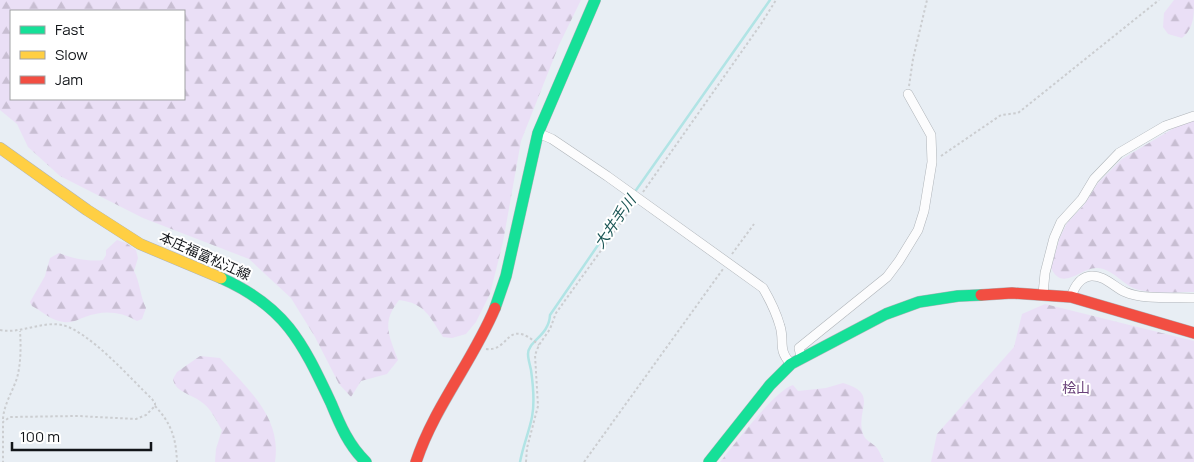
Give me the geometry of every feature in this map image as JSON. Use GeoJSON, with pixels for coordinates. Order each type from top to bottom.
{"type":"FeatureCollection","features":[{"type":"Feature","properties":{"kind":"street"},"geometry":{"type":"LineString","coordinates":[[416,462],[422,443],[488,325],[501,293],[538,133],[595,0]]}},
{"type":"Feature","properties":{"kind":"street"},"geometry":{"type":"LineString","coordinates":[[801,357],[799,348],[887,277],[918,230],[924,211],[932,162],[931,135],[908,94]]}},
{"type":"Feature","properties":{"kind":"street"},"geometry":{"type":"LineString","coordinates":[[1043,294],[1054,238],[1061,222],[1082,199],[1094,179],[1119,154],[1165,126],[1194,116]]}},
{"type":"Feature","properties":{"kind":"street"},"geometry":{"type":"LineString","coordinates":[[538,133],[552,139],[728,260],[763,288],[776,312],[781,328],[781,346],[785,357],[791,364]]}},
{"type":"Feature","properties":{"kind":"street","name":"本庄福富松江線"},"geometry":{"type":"LineString","coordinates":[[0,148],[122,233],[144,245],[233,283],[258,297],[281,317],[309,355],[348,440],[366,462]]}},
{"type":"Feature","properties":{"kind":"street"},"geometry":{"type":"LineString","coordinates":[[1071,297],[1075,286],[1090,276],[1102,278],[1126,292],[1134,294],[1194,298]]}},
{"type":"Feature","properties":{"kind":"street"},"geometry":{"type":"LineString","coordinates":[[709,462],[770,385],[791,364],[801,357],[886,314],[919,302],[1012,293],[1071,297],[1194,333]]}},
{"type":"Feature","properties":{"kind":"path"},"geometry":{"type":"LineString","coordinates":[[526,462],[527,448],[538,406],[537,372],[534,360],[538,344],[550,329],[556,313],[635,197],[761,24],[776,0]]}},
{"type":"Feature","properties":{"kind":"path"},"geometry":{"type":"LineString","coordinates":[[908,94],[913,59],[926,0]]}},
{"type":"Feature","properties":{"kind":"path"},"geometry":{"type":"LineString","coordinates":[[932,162],[1001,115],[1018,113],[1159,0]]}},
{"type":"Feature","properties":{"kind":"path"},"geometry":{"type":"LineString","coordinates":[[584,462],[754,224]]}},
{"type":"Feature","properties":{"kind":"path"},"geometry":{"type":"LineString","coordinates":[[0,330],[20,331],[51,325],[62,325],[99,348],[155,403],[176,440],[177,462]]}},
{"type":"Feature","properties":{"kind":"path"},"geometry":{"type":"LineString","coordinates":[[2,462],[4,411],[18,376],[21,347],[20,331]]}},
{"type":"Feature","properties":{"kind":"path"},"geometry":{"type":"LineString","coordinates":[[485,348],[491,349],[500,346],[513,334],[523,334],[532,338],[538,344]]}},
{"type":"Feature","properties":{"kind":"path"},"geometry":{"type":"LineString","coordinates":[[3,422],[7,418],[14,417],[78,416],[136,419],[146,415],[155,406]]}},
{"type":"Feature","properties":{"kind":"green space"},"geometry":{"type":"Polygon","coordinates":[[[0,0],[581,0],[559,45],[521,141],[503,242],[490,294],[476,322],[466,334],[452,338],[443,337],[426,312],[415,304],[399,300],[393,308],[388,322],[388,329],[398,360],[387,374],[361,381],[351,397],[339,384],[315,337],[291,298],[249,259],[143,218],[60,176],[28,147],[17,124],[0,110],[0,0]]]}},
{"type":"Feature","properties":{"kind":"green space"},"geometry":{"type":"Polygon","coordinates":[[[1174,0],[1194,0],[1191,26],[1182,38],[1168,34],[1163,27],[1164,13],[1174,0]]]}},
{"type":"Feature","properties":{"kind":"green space"},"geometry":{"type":"Polygon","coordinates":[[[1194,119],[1194,292],[1139,290],[1104,269],[1098,268],[1092,268],[1067,278],[1061,278],[1056,275],[1051,268],[1060,237],[1067,223],[1084,205],[1098,183],[1122,159],[1179,125],[1194,119]]]}},
{"type":"Feature","properties":{"kind":"green space"},"geometry":{"type":"Polygon","coordinates":[[[117,240],[126,243],[136,250],[138,258],[134,271],[146,308],[142,319],[137,321],[118,313],[98,313],[72,322],[63,322],[32,306],[30,302],[45,276],[50,258],[59,253],[80,259],[103,260],[106,250],[117,240]]]}},
{"type":"Feature","properties":{"kind":"green space","name":"桧山"},"geometry":{"type":"Polygon","coordinates":[[[1045,304],[1194,341],[1194,462],[931,462],[937,434],[1014,347],[1022,314],[1045,304]]]}},
{"type":"Feature","properties":{"kind":"green space"},"geometry":{"type":"Polygon","coordinates":[[[200,356],[220,358],[260,404],[268,417],[273,431],[276,446],[275,462],[215,462],[216,449],[222,430],[208,407],[180,390],[173,379],[177,372],[200,356]]]}},
{"type":"Feature","properties":{"kind":"green space"},"geometry":{"type":"Polygon","coordinates":[[[843,383],[861,392],[864,403],[861,425],[863,434],[877,448],[884,462],[720,462],[755,419],[785,389],[793,385],[798,391],[826,388],[843,383]]]}},
{"type":"Feature","properties":{"kind":"waterway","name":"大井手川"},"geometry":{"type":"LineString","coordinates":[[634,193],[770,0]]}},
{"type":"Feature","properties":{"kind":"waterway","name":"大井手川"},"geometry":{"type":"LineString","coordinates":[[520,462],[533,411],[529,349],[543,333],[549,322],[550,315],[631,197]]}},
{"type":"Feature","properties":{"kind":"traffic: fast"},"geometry":{"type":"LineString","coordinates":[[495,308],[506,276],[538,133],[595,0]]}},
{"type":"Feature","properties":{"kind":"traffic: fast"},"geometry":{"type":"LineString","coordinates":[[221,278],[262,301],[290,328],[311,362],[346,435],[366,462]]}},
{"type":"Feature","properties":{"kind":"traffic: fast"},"geometry":{"type":"LineString","coordinates":[[709,462],[770,385],[791,364],[886,314],[919,302],[958,296],[981,295]]}},
{"type":"Feature","properties":{"kind":"traffic: slow"},"geometry":{"type":"LineString","coordinates":[[0,148],[87,210],[140,244],[221,278]]}},
{"type":"Feature","properties":{"kind":"traffic: jam"},"geometry":{"type":"LineString","coordinates":[[981,295],[1012,293],[1071,297],[1194,333]]}},
{"type":"Feature","properties":{"kind":"traffic: jam"},"geometry":{"type":"LineString","coordinates":[[416,462],[433,422],[476,347],[495,308]]}}]}
